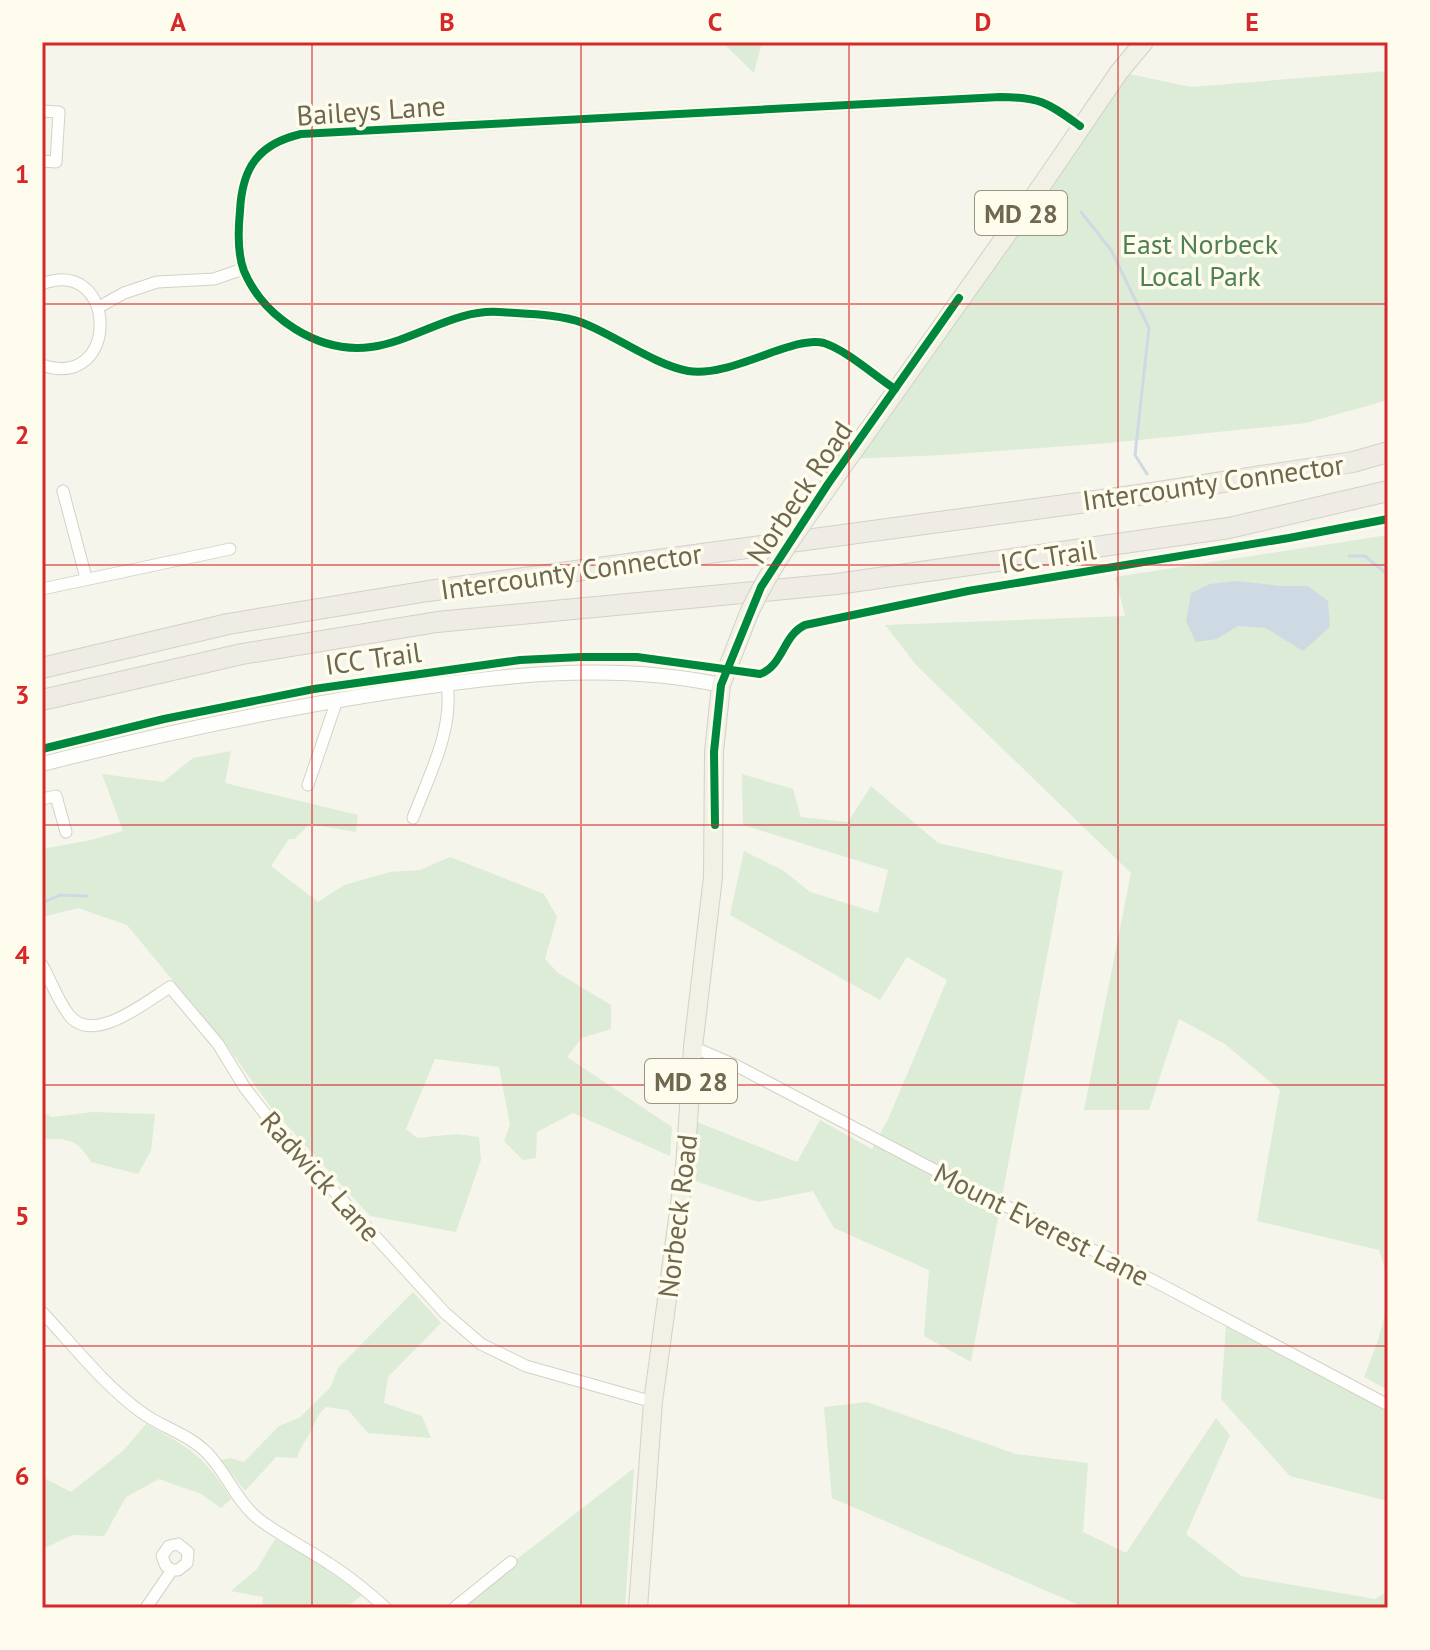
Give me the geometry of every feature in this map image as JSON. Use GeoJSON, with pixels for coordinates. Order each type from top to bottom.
{"type":"FeatureCollection","features":[{"type":"Feature","properties":{"kind":"highway","name":"Intercounty Connector"},"geometry":{"type":"LineString","coordinates":[[42,668],[228,624],[428,591],[1139,495],[1353,462],[1388,452]]}},
{"type":"Feature","properties":{"kind":"highway","name":"Intercounty Connector"},"geometry":{"type":"LineString","coordinates":[[42,700],[242,654],[437,622],[837,584],[1229,528],[1388,491]]}},
{"type":"Feature","properties":{"kind":"main road","name":"Norbeck Road"},"geometry":{"type":"LineString","coordinates":[[638,1608],[653,1402],[685,1167],[693,1047],[713,877],[714,752],[721,685],[749,613],[770,573],[1080,126],[1144,42]]}},
{"type":"Feature","properties":{"kind":"street","name":"Baileys Lane"},"geometry":{"type":"LineString","coordinates":[[895,389],[837,349],[821,343],[804,344],[722,370],[689,371],[581,323],[495,312],[438,324],[373,347],[339,346],[309,337],[283,321],[255,291],[243,269],[238,239],[240,203],[249,167],[261,152],[283,138],[301,134],[1000,97],[1041,100],[1080,126]]}},
{"type":"Feature","properties":{"kind":"street"},"geometry":{"type":"LineString","coordinates":[[42,111],[59,112],[56,162],[42,161]]}},
{"type":"Feature","properties":{"kind":"street"},"geometry":{"type":"LineString","coordinates":[[99,307],[124,293],[157,282],[214,279],[243,269]]}},
{"type":"Feature","properties":{"kind":"street"},"geometry":{"type":"LineString","coordinates":[[42,284],[52,280],[68,281],[82,287],[99,307],[102,328],[97,345],[86,358],[64,368],[42,365]]}},
{"type":"Feature","properties":{"kind":"street"},"geometry":{"type":"LineString","coordinates":[[63,491],[86,578]]}},
{"type":"Feature","properties":{"kind":"street"},"geometry":{"type":"LineString","coordinates":[[42,589],[230,549]]}},
{"type":"Feature","properties":{"kind":"street"},"geometry":{"type":"LineString","coordinates":[[42,764],[165,733],[337,700],[447,683],[551,673],[602,672],[660,674],[721,685]]}},
{"type":"Feature","properties":{"kind":"street"},"geometry":{"type":"LineString","coordinates":[[413,818],[448,725],[450,702],[447,683]]}},
{"type":"Feature","properties":{"kind":"street"},"geometry":{"type":"LineString","coordinates":[[308,785],[337,700]]}},
{"type":"Feature","properties":{"kind":"street"},"geometry":{"type":"LineString","coordinates":[[42,799],[56,796],[66,832]]}},
{"type":"Feature","properties":{"kind":"street","name":"Radwick Lane"},"geometry":{"type":"LineString","coordinates":[[42,965],[71,1018],[87,1026],[111,1023],[170,987],[218,1044],[245,1088],[273,1124],[445,1313],[481,1344],[526,1366],[653,1402]]}},
{"type":"Feature","properties":{"kind":"street","name":"Mount Everest Lane"},"geometry":{"type":"LineString","coordinates":[[693,1047],[737,1066],[1146,1276],[1388,1405]]}},
{"type":"Feature","properties":{"kind":"street"},"geometry":{"type":"LineString","coordinates":[[42,1312],[141,1412],[205,1451],[253,1514],[350,1578],[386,1608]]}},
{"type":"Feature","properties":{"kind":"street"},"geometry":{"type":"LineString","coordinates":[[454,1608],[511,1562]]}},
{"type":"Feature","properties":{"kind":"street"},"geometry":{"type":"LineString","coordinates":[[147,1608],[172,1570]]}},
{"type":"Feature","properties":{"kind":"green space"},"geometry":{"type":"Polygon","coordinates":[[[722,42],[762,42],[754,73],[722,42]]]}},
{"type":"Feature","properties":{"kind":"green space","name":"East Norbeck Local Park"},"geometry":{"type":"Polygon","coordinates":[[[1388,71],[1388,400],[1306,423],[1109,443],[850,459],[1119,72],[1191,87],[1388,71]]]}},
{"type":"Feature","properties":{"kind":"green space"},"geometry":{"type":"Polygon","coordinates":[[[1388,535],[1388,1390],[1364,1377],[1381,1330],[1387,1299],[1387,1283],[1379,1250],[1257,1221],[1280,1090],[1225,1044],[1179,1019],[1149,1110],[1084,1110],[1131,873],[917,666],[885,625],[1125,616],[1115,577],[1388,535]]]}},
{"type":"Feature","properties":{"kind":"green space"},"geometry":{"type":"Polygon","coordinates":[[[231,751],[225,783],[358,815],[356,832],[309,824],[295,839],[289,839],[271,866],[318,902],[344,885],[390,872],[420,870],[450,857],[544,894],[557,917],[545,959],[558,973],[611,1005],[611,1029],[582,1038],[567,1057],[672,1127],[670,1156],[573,1113],[537,1132],[536,1158],[523,1160],[504,1141],[510,1125],[499,1067],[435,1059],[406,1129],[417,1138],[457,1134],[479,1137],[481,1160],[456,1232],[370,1216],[272,1109],[227,1046],[127,925],[78,908],[42,917],[42,849],[123,831],[102,774],[163,782],[193,758],[231,751]]]}},
{"type":"Feature","properties":{"kind":"green space"},"geometry":{"type":"Polygon","coordinates":[[[742,774],[793,789],[801,817],[848,822],[871,786],[938,843],[1063,871],[971,1362],[924,1336],[929,1270],[834,1228],[813,1191],[758,1202],[692,1180],[697,1122],[797,1162],[820,1120],[872,1149],[889,1117],[947,980],[907,957],[880,1000],[730,915],[744,851],[784,871],[810,892],[878,913],[888,870],[743,825],[742,774]]]}},
{"type":"Feature","properties":{"kind":"green space"},"geometry":{"type":"Polygon","coordinates":[[[42,1112],[52,1117],[93,1112],[155,1114],[151,1151],[138,1174],[91,1162],[76,1144],[59,1139],[42,1139],[42,1112]]]}},
{"type":"Feature","properties":{"kind":"green space"},"geometry":{"type":"Polygon","coordinates":[[[413,1292],[441,1323],[388,1377],[384,1403],[422,1416],[431,1438],[368,1433],[348,1410],[326,1407],[297,1458],[276,1457],[245,1491],[221,1460],[230,1458],[244,1462],[279,1426],[299,1418],[330,1388],[338,1368],[413,1292]]]}},
{"type":"Feature","properties":{"kind":"green space"},"geometry":{"type":"Polygon","coordinates":[[[1226,1323],[1388,1410],[1388,1501],[1290,1476],[1221,1399],[1226,1323]]]}},
{"type":"Feature","properties":{"kind":"green space"},"geometry":{"type":"Polygon","coordinates":[[[867,1402],[1016,1454],[1088,1463],[1083,1532],[1126,1553],[1216,1418],[1230,1435],[1186,1534],[1241,1576],[1375,1599],[1388,1592],[1388,1608],[1086,1608],[832,1498],[824,1407],[867,1402]]]}},
{"type":"Feature","properties":{"kind":"green space"},"geometry":{"type":"Polygon","coordinates":[[[146,1424],[195,1454],[213,1472],[231,1499],[221,1508],[201,1494],[159,1479],[126,1497],[104,1536],[72,1535],[42,1552],[42,1477],[71,1492],[123,1451],[146,1424]]]}},
{"type":"Feature","properties":{"kind":"green space"},"geometry":{"type":"Polygon","coordinates":[[[634,1468],[625,1608],[454,1608],[634,1468]]]}},
{"type":"Feature","properties":{"kind":"green space"},"geometry":{"type":"Polygon","coordinates":[[[275,1539],[313,1560],[362,1595],[346,1608],[262,1608],[263,1597],[231,1591],[257,1569],[275,1539]]]}},
{"type":"Feature","properties":{"kind":"shaded area"},"geometry":{"type":"Polygon","coordinates":[[[1237,581],[1308,586],[1328,601],[1330,627],[1303,651],[1266,628],[1238,626],[1217,639],[1196,642],[1186,621],[1191,593],[1210,584],[1237,581]]]}},
{"type":"Feature","properties":{"kind":"waterway"},"geometry":{"type":"LineString","coordinates":[[1081,212],[1111,250],[1149,328],[1135,455],[1147,474]]}},
{"type":"Feature","properties":{"kind":"waterway"},"geometry":{"type":"LineString","coordinates":[[1349,556],[1365,556],[1388,575]]}},
{"type":"Feature","properties":{"kind":"waterway"},"geometry":{"type":"LineString","coordinates":[[42,903],[60,895],[87,896]]}},
{"type":"Feature","properties":{"kind":"cycle path"},"geometry":{"type":"LineString","coordinates":[[895,389],[851,357],[824,343],[795,345],[723,368],[688,371],[662,363],[583,323],[531,314],[482,312],[450,320],[387,344],[351,348],[332,345],[279,318],[253,288],[244,271],[239,249],[244,182],[263,151],[286,138],[301,134],[1000,97],[1025,98],[1043,103],[1080,126]]}},
{"type":"Feature","properties":{"kind":"cycle path"},"geometry":{"type":"LineString","coordinates":[[715,825],[714,752],[721,685],[761,587],[828,484],[959,298]]}},
{"type":"Feature","properties":{"kind":"cycle path","name":"ICC Trail"},"geometry":{"type":"LineString","coordinates":[[42,749],[164,719],[314,689],[520,660],[637,657],[760,674],[774,664],[792,636],[805,625],[968,591],[1388,519]]}}]}
